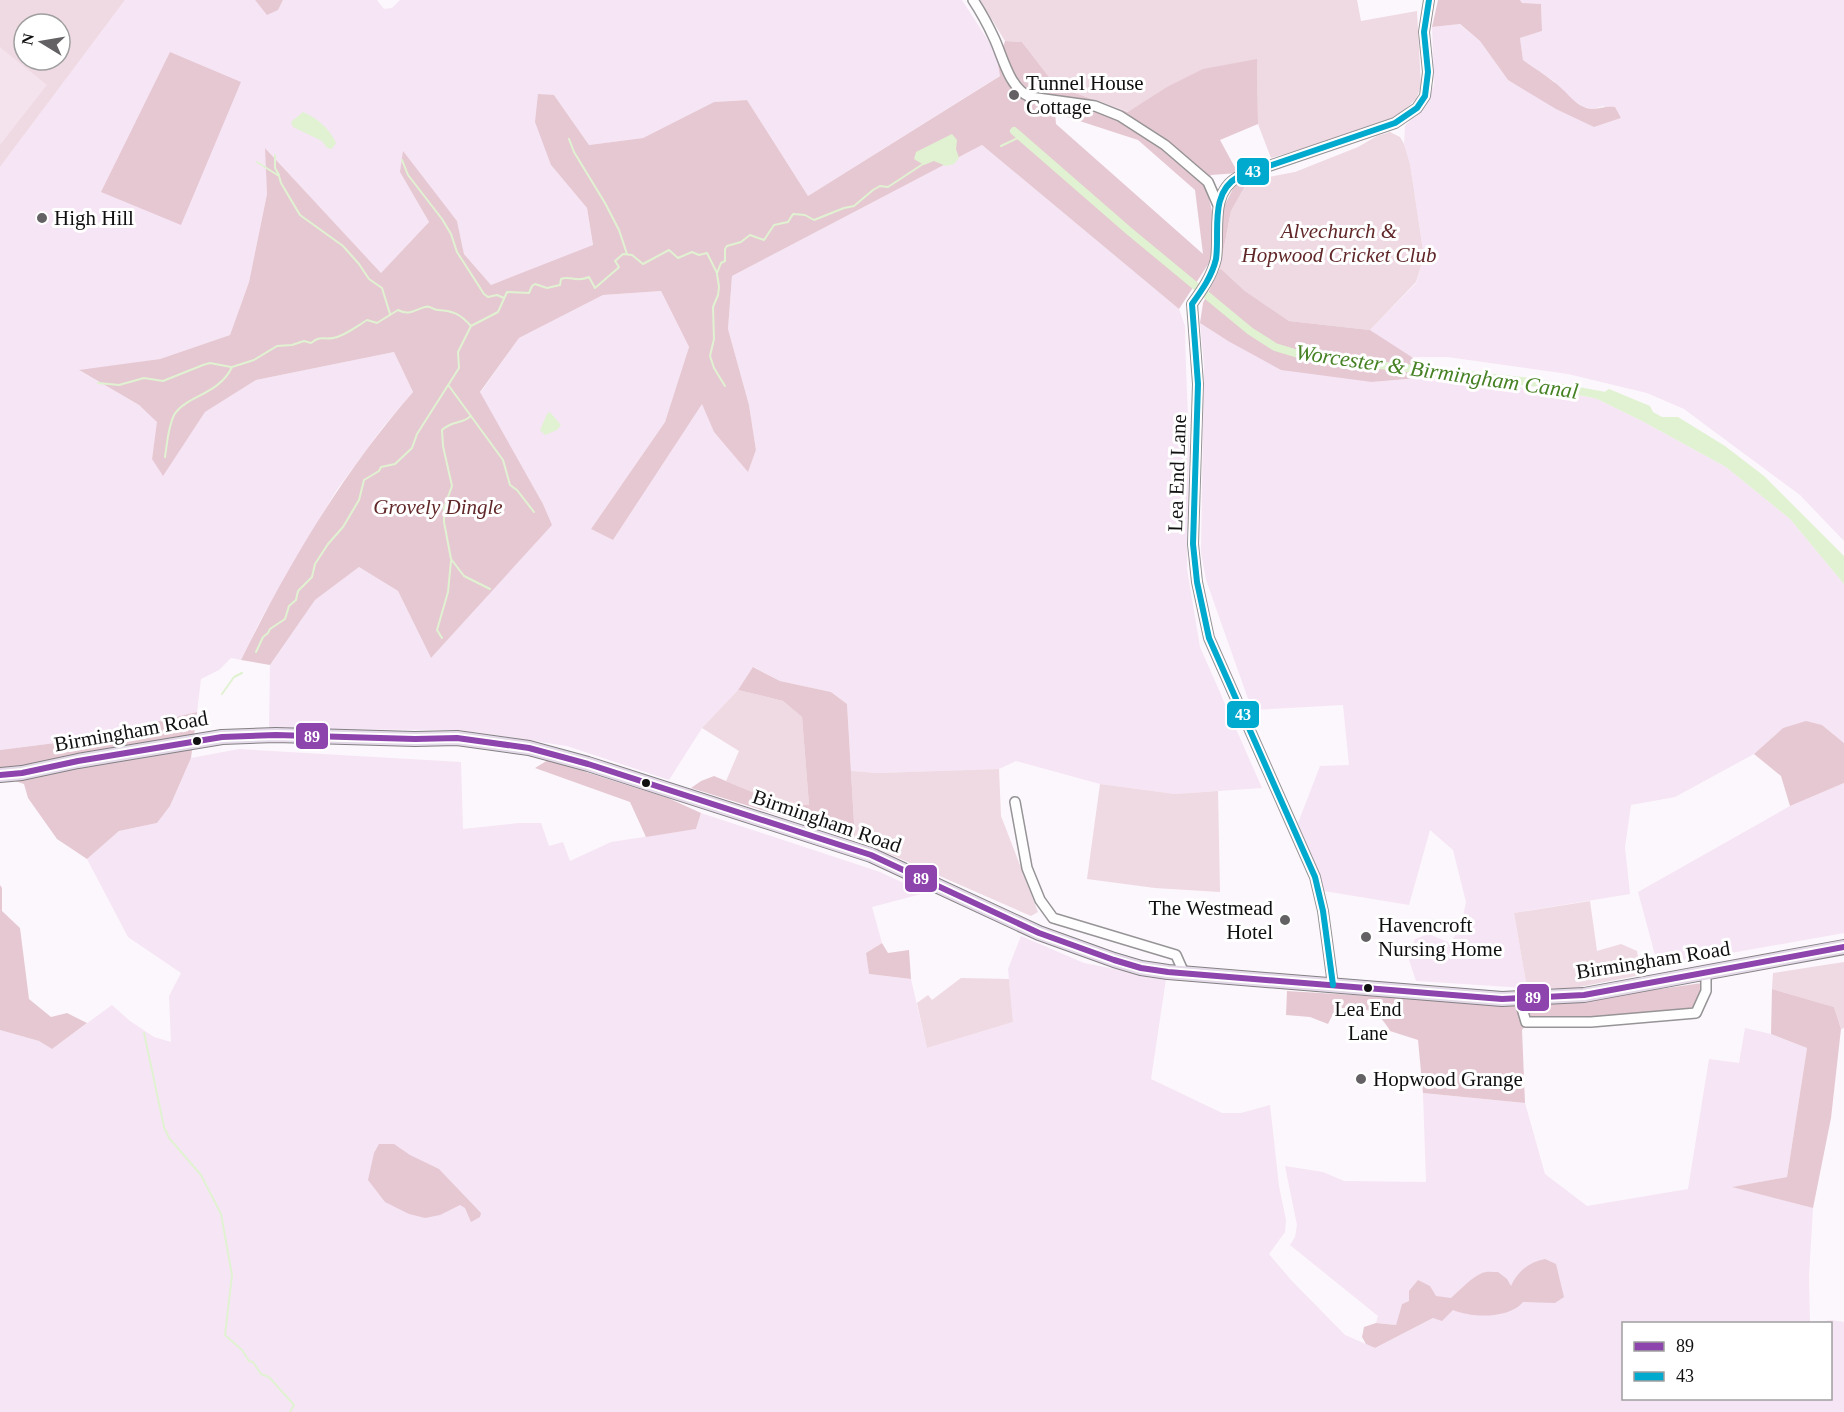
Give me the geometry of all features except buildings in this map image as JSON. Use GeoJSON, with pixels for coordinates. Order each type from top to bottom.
{"type":"FeatureCollection","features":[{"type":"Feature","properties":{"kind":"highway","name":"Birmingham Road"},"geometry":{"type":"LineString","coordinates":[[0,775],[222,737],[276,735],[415,740],[457,738],[529,748],[588,764],[871,855],[1052,938],[1140,968],[1184,973],[1502,999],[1584,995],[1844,947]]}},
{"type":"Feature","properties":{"kind":"street"},"geometry":{"type":"LineString","coordinates":[[974,0],[1001,53],[1009,75],[1023,94],[1030,97],[1095,106],[1120,116],[1165,145],[1208,182],[1218,205]]}},
{"type":"Feature","properties":{"kind":"street"},"geometry":{"type":"LineString","coordinates":[[1218,205],[1228,185],[1238,177],[1395,123],[1416,108],[1425,96],[1428,72],[1424,32],[1429,0]]}},
{"type":"Feature","properties":{"kind":"street"},"geometry":{"type":"LineString","coordinates":[[1208,182],[1232,182]]}},
{"type":"Feature","properties":{"kind":"street","name":"Lea End Lane"},"geometry":{"type":"LineString","coordinates":[[1218,205],[1216,258],[1207,284],[1192,304],[1198,384],[1192,544],[1197,582],[1209,638],[1315,877],[1323,911],[1334,985]]}},
{"type":"Feature","properties":{"kind":"street"},"geometry":{"type":"LineString","coordinates":[[1015,801],[1028,868],[1040,900],[1053,918],[1176,955],[1184,973]]}},
{"type":"Feature","properties":{"kind":"street"},"geometry":{"type":"LineString","coordinates":[[1052,938],[1053,918]]}},
{"type":"Feature","properties":{"kind":"street"},"geometry":{"type":"LineString","coordinates":[[1519,998],[1526,1022],[1591,1022],[1696,1013],[1706,991],[1706,974]]}},
{"type":"Feature","properties":{"kind":"shaded area"},"geometry":{"type":"Polygon","coordinates":[[[125,0],[255,0],[267,14],[278,10],[283,0],[377,0],[384,9],[392,8],[400,0],[962,0],[1000,59],[998,64],[1001,75],[808,196],[747,100],[714,102],[643,138],[589,145],[554,95],[551,165],[587,208],[593,246],[491,285],[464,254],[457,221],[431,189],[400,172],[429,222],[381,273],[266,149],[267,194],[249,282],[230,335],[160,359],[80,371],[139,405],[158,422],[152,458],[163,475],[205,412],[256,380],[394,352],[413,392],[383,427],[336,491],[261,619],[241,660],[231,658],[219,670],[201,679],[197,712],[79,740],[0,750],[0,167],[125,0]]]}},
{"type":"Feature","properties":{"kind":"shaded area"},"geometry":{"type":"Polygon","coordinates":[[[1520,0],[1844,0],[1844,541],[1800,495],[1684,409],[1647,393],[1568,374],[1447,357],[1410,357],[1370,330],[1416,283],[1424,257],[1410,164],[1404,144],[1405,126],[1423,107],[1434,85],[1432,27],[1459,24],[1480,41],[1508,80],[1594,127],[1621,118],[1603,106],[1593,109],[1584,107],[1571,99],[1555,82],[1523,60],[1520,38],[1542,31],[1541,4],[1522,3],[1520,0]]]}},
{"type":"Feature","properties":{"kind":"shaded area"},"geometry":{"type":"Polygon","coordinates":[[[0,47],[12,57],[12,72],[31,72],[47,85],[0,145],[0,47]]]}},
{"type":"Feature","properties":{"kind":"shaded area"},"geometry":{"type":"Polygon","coordinates":[[[303,112],[318,120],[330,133],[336,143],[332,149],[327,148],[322,141],[293,127],[291,122],[303,112]]]}},
{"type":"Feature","properties":{"kind":"shaded area"},"geometry":{"type":"Polygon","coordinates":[[[952,134],[957,140],[956,149],[959,158],[954,164],[946,166],[934,161],[924,165],[914,159],[916,152],[952,134]]]}},
{"type":"Feature","properties":{"kind":"shaded area"},"geometry":{"type":"Polygon","coordinates":[[[982,145],[1179,309],[1185,326],[1189,443],[1187,569],[1200,647],[1262,788],[1175,794],[1100,784],[1016,761],[999,769],[878,773],[851,771],[847,704],[831,692],[780,681],[754,667],[738,690],[702,728],[669,780],[567,746],[460,730],[269,729],[270,665],[315,600],[359,567],[398,591],[431,658],[551,525],[543,504],[480,393],[519,338],[603,295],[661,291],[689,347],[665,422],[591,529],[613,540],[702,403],[714,432],[748,471],[756,450],[749,405],[728,329],[732,276],[982,145]]]}},
{"type":"Feature","properties":{"kind":"shaded area"},"geometry":{"type":"Polygon","coordinates":[[[1200,323],[1228,341],[1372,382],[1441,376],[1595,398],[1726,467],[1790,519],[1844,584],[1844,743],[1822,725],[1783,728],[1754,754],[1675,797],[1631,805],[1625,847],[1630,894],[1514,913],[1527,988],[1416,981],[1409,960],[1415,939],[1429,934],[1450,943],[1461,927],[1466,902],[1453,850],[1430,830],[1409,905],[1324,891],[1298,823],[1320,766],[1349,765],[1343,705],[1252,710],[1206,580],[1201,552],[1204,365],[1200,323]]]}},
{"type":"Feature","properties":{"kind":"shaded area"},"geometry":{"type":"Polygon","coordinates":[[[1609,389],[1650,406],[1653,412],[1662,417],[1678,417],[1725,446],[1764,476],[1844,556],[1844,584],[1790,519],[1726,467],[1595,398],[1609,389]]]}},
{"type":"Feature","properties":{"kind":"shaded area"},"geometry":{"type":"Polygon","coordinates":[[[550,412],[561,425],[557,430],[545,435],[540,430],[550,412]]]}},
{"type":"Feature","properties":{"kind":"shaded area"},"geometry":{"type":"Polygon","coordinates":[[[239,749],[461,762],[463,829],[541,823],[549,846],[563,842],[570,861],[611,842],[696,829],[701,813],[880,872],[925,893],[872,907],[882,943],[866,953],[869,974],[911,979],[927,1048],[1013,1022],[1008,969],[1021,936],[1084,963],[1166,979],[1151,1079],[1222,1113],[1241,1113],[1270,1105],[1279,1186],[1286,1220],[1285,1232],[1269,1254],[1345,1335],[1375,1348],[1439,1315],[1409,1301],[1402,1304],[1396,1325],[1376,1323],[1378,1316],[1290,1245],[1295,1237],[1297,1225],[1285,1166],[1323,1172],[1344,1181],[1426,1182],[1423,1093],[1525,1103],[1545,1174],[1587,1206],[1688,1189],[1709,1059],[1739,1063],[1745,1028],[1771,1034],[1807,1048],[1787,1177],[1733,1187],[1813,1208],[1809,1276],[1810,1322],[1622,1322],[1622,1400],[1832,1400],[1832,1322],[1820,1322],[1831,1320],[1844,1322],[1844,1412],[0,1412],[0,1030],[39,1041],[52,1049],[112,1005],[130,1021],[154,1037],[171,1042],[169,996],[181,973],[128,937],[87,859],[119,831],[157,823],[170,806],[191,758],[239,749]]]}},
{"type":"Feature","properties":{"kind":"shaded area"},"geometry":{"type":"Polygon","coordinates":[[[1844,783],[1844,933],[1658,966],[1638,892],[1790,806],[1844,783]]]}},
{"type":"Feature","properties":{"kind":"green space"},"geometry":{"type":"Polygon","coordinates":[[[0,0],[125,0],[72,71],[72,12],[12,12],[12,72],[71,72],[0,167],[0,0]]]}},
{"type":"Feature","properties":{"kind":"green space"},"geometry":{"type":"Polygon","coordinates":[[[255,0],[283,0],[278,10],[267,15],[255,0]]]}},
{"type":"Feature","properties":{"kind":"green space"},"geometry":{"type":"Polygon","coordinates":[[[980,0],[1357,0],[1361,21],[1417,11],[1421,86],[1416,99],[1398,116],[1271,158],[1258,124],[1257,60],[1165,88],[1129,112],[1056,86],[1022,42],[1005,41],[980,0]]]}},
{"type":"Feature","properties":{"kind":"green space"},"geometry":{"type":"Polygon","coordinates":[[[1438,0],[1520,0],[1522,3],[1541,4],[1542,31],[1520,38],[1523,60],[1586,108],[1615,107],[1621,118],[1594,127],[1556,109],[1508,80],[1480,41],[1460,24],[1432,27],[1438,0]]]}},
{"type":"Feature","properties":{"kind":"green space","name":"Grovely Dingle"},"geometry":{"type":"Polygon","coordinates":[[[1005,41],[1022,42],[1056,86],[1128,112],[1165,88],[1203,69],[1257,59],[1258,124],[1220,140],[1238,173],[1211,175],[1206,187],[1212,211],[1221,212],[1238,179],[1248,181],[1231,211],[1220,268],[1209,263],[1179,309],[982,145],[732,276],[728,329],[749,405],[756,450],[748,472],[714,432],[702,404],[613,540],[591,529],[665,422],[689,347],[661,291],[603,295],[519,338],[480,392],[543,504],[552,525],[431,658],[398,591],[359,567],[315,600],[270,665],[241,660],[318,520],[363,454],[413,392],[394,352],[256,380],[205,412],[163,476],[152,459],[157,422],[139,405],[79,370],[160,359],[230,335],[249,282],[267,194],[265,148],[381,273],[429,222],[400,172],[403,151],[457,221],[464,254],[491,285],[593,245],[587,208],[551,165],[535,122],[538,94],[554,95],[589,145],[643,138],[714,102],[747,100],[808,196],[1000,76],[998,64],[1005,41]],[[1055,113],[1056,124],[1203,254],[1195,190],[1138,140],[1055,113]]]}},
{"type":"Feature","properties":{"kind":"green space"},"geometry":{"type":"Polygon","coordinates":[[[170,52],[241,82],[181,225],[101,192],[170,52]]]}},
{"type":"Feature","properties":{"kind":"green space","name":"Alvechurch & Hopwood Cricket Club"},"geometry":{"type":"Polygon","coordinates":[[[1390,132],[1400,137],[1410,164],[1424,257],[1416,282],[1370,330],[1289,321],[1245,291],[1220,268],[1231,211],[1248,181],[1295,172],[1390,132]]]}},
{"type":"Feature","properties":{"kind":"green space"},"geometry":{"type":"Polygon","coordinates":[[[1220,268],[1245,291],[1289,321],[1370,330],[1441,376],[1372,382],[1281,370],[1200,323],[1203,303],[1220,268]]]}},
{"type":"Feature","properties":{"kind":"green space"},"geometry":{"type":"Polygon","coordinates":[[[753,667],[780,681],[831,692],[847,704],[855,839],[691,788],[714,776],[778,803],[809,805],[802,717],[783,701],[738,690],[753,667]]]}},
{"type":"Feature","properties":{"kind":"green space"},"geometry":{"type":"Polygon","coordinates":[[[738,690],[783,701],[802,717],[809,805],[778,803],[726,781],[739,751],[702,728],[738,690]]]}},
{"type":"Feature","properties":{"kind":"green space"},"geometry":{"type":"Polygon","coordinates":[[[197,712],[191,758],[170,806],[157,823],[119,831],[87,859],[57,839],[28,798],[24,784],[0,776],[0,750],[79,740],[197,712]]]}},
{"type":"Feature","properties":{"kind":"green space"},"geometry":{"type":"Polygon","coordinates":[[[1806,721],[1822,725],[1844,743],[1844,783],[1790,806],[1781,776],[1754,754],[1783,728],[1806,721]]]}},
{"type":"Feature","properties":{"kind":"green space"},"geometry":{"type":"Polygon","coordinates":[[[548,760],[668,798],[701,813],[696,829],[646,837],[630,802],[535,768],[548,760]]]}},
{"type":"Feature","properties":{"kind":"green space"},"geometry":{"type":"Polygon","coordinates":[[[999,769],[1001,816],[1038,912],[1031,916],[855,839],[851,771],[878,773],[999,769]]]}},
{"type":"Feature","properties":{"kind":"green space"},"geometry":{"type":"Polygon","coordinates":[[[1100,784],[1175,794],[1218,791],[1220,892],[1155,888],[1087,879],[1100,784]]]}},
{"type":"Feature","properties":{"kind":"green space"},"geometry":{"type":"Polygon","coordinates":[[[0,885],[2,911],[20,928],[29,999],[51,1017],[67,1013],[87,1023],[52,1049],[39,1041],[0,1030],[0,885]]]}},
{"type":"Feature","properties":{"kind":"green space"},"geometry":{"type":"Polygon","coordinates":[[[1590,901],[1597,951],[1621,944],[1637,951],[1641,975],[1569,989],[1527,988],[1514,913],[1590,901]]]}},
{"type":"Feature","properties":{"kind":"green space"},"geometry":{"type":"Polygon","coordinates":[[[882,943],[888,953],[909,950],[911,979],[869,974],[866,953],[882,943]]]}},
{"type":"Feature","properties":{"kind":"green space"},"geometry":{"type":"Polygon","coordinates":[[[1844,962],[1844,1028],[1841,1029],[1834,1007],[1772,989],[1773,973],[1844,962]]]}},
{"type":"Feature","properties":{"kind":"green space"},"geometry":{"type":"Polygon","coordinates":[[[961,978],[1009,979],[1013,1022],[927,1048],[917,1003],[928,995],[932,1000],[961,978]]]}},
{"type":"Feature","properties":{"kind":"green space"},"geometry":{"type":"Polygon","coordinates":[[[1702,983],[1702,991],[1695,1008],[1609,1017],[1531,1019],[1522,1030],[1525,1103],[1423,1093],[1418,1040],[1390,1031],[1379,1017],[1368,1010],[1336,1008],[1328,1024],[1310,1017],[1286,1015],[1287,991],[1438,1000],[1582,1000],[1702,983]]]}},
{"type":"Feature","properties":{"kind":"green space"},"geometry":{"type":"Polygon","coordinates":[[[1772,989],[1834,1007],[1841,1029],[1831,1118],[1813,1208],[1732,1187],[1787,1177],[1807,1048],[1771,1034],[1772,989]]]}},
{"type":"Feature","properties":{"kind":"green space"},"geometry":{"type":"Polygon","coordinates":[[[379,1144],[394,1144],[410,1155],[439,1169],[481,1213],[480,1217],[471,1222],[465,1208],[460,1205],[440,1215],[425,1218],[409,1214],[385,1202],[368,1180],[374,1153],[379,1144]]]}},
{"type":"Feature","properties":{"kind":"green space"},"geometry":{"type":"Polygon","coordinates":[[[1545,1259],[1556,1264],[1564,1297],[1555,1303],[1523,1302],[1509,1312],[1490,1315],[1470,1315],[1453,1310],[1442,1321],[1433,1318],[1375,1348],[1366,1344],[1362,1337],[1364,1327],[1376,1323],[1396,1325],[1402,1304],[1409,1301],[1409,1291],[1418,1280],[1430,1286],[1436,1296],[1451,1298],[1484,1272],[1498,1272],[1507,1279],[1511,1286],[1524,1268],[1545,1259]]]}},
{"type":"Feature","properties":{"kind":"waterway","name":"Worcester & Birmingham Canal"},"geometry":{"type":"LineString","coordinates":[[1014,131],[1129,231],[1250,331],[1275,347],[1308,357],[1531,382],[1610,397]]}},
{"type":"Feature","properties":{"kind":"waterway"},"geometry":{"type":"LineString","coordinates":[[1001,146],[1020,137]]}},
{"type":"Feature","properties":{"kind":"waterway"},"geometry":{"type":"LineString","coordinates":[[569,139],[574,152],[619,230],[627,254]]}},
{"type":"Feature","properties":{"kind":"waterway"},"geometry":{"type":"LineString","coordinates":[[275,155],[275,168],[279,175]]}},
{"type":"Feature","properties":{"kind":"waterway"},"geometry":{"type":"LineString","coordinates":[[402,160],[408,175],[442,219],[451,234],[457,252],[484,294],[488,297],[497,295],[504,298]]}},
{"type":"Feature","properties":{"kind":"waterway"},"geometry":{"type":"LineString","coordinates":[[257,162],[279,176],[300,215],[343,246],[369,279],[382,288],[390,314]]}},
{"type":"Feature","properties":{"kind":"waterway"},"geometry":{"type":"LineString","coordinates":[[165,457],[170,425],[179,409],[219,384],[232,367],[254,360],[277,346],[304,341],[311,343],[319,338],[337,337],[367,320],[377,323],[398,310],[408,312],[427,307],[456,314],[471,326],[498,312],[507,292],[529,293],[535,284],[547,288],[560,285],[561,279],[567,278],[589,277],[595,288],[619,267],[615,261],[623,254],[632,255],[643,264],[669,250],[678,258],[692,252],[699,255],[707,253],[717,273],[721,263],[725,261],[727,246],[741,242],[750,235],[764,240],[774,225],[788,222],[793,214],[805,215],[814,220],[854,206],[873,190],[880,186],[888,187],[923,164]]}},
{"type":"Feature","properties":{"kind":"waterway"},"geometry":{"type":"LineString","coordinates":[[717,274],[719,287],[713,307],[714,339],[710,356],[725,386]]}},
{"type":"Feature","properties":{"kind":"waterway"},"geometry":{"type":"LineString","coordinates":[[256,652],[263,637],[270,629],[285,619],[289,606],[296,600],[298,591],[312,577],[315,564],[343,527],[359,500],[364,480],[379,471],[381,467],[395,464],[412,448],[417,434],[459,368],[458,352],[471,326]]}},
{"type":"Feature","properties":{"kind":"waterway"},"geometry":{"type":"LineString","coordinates":[[98,383],[119,385],[144,378],[163,381],[210,363],[231,367]]}},
{"type":"Feature","properties":{"kind":"waterway"},"geometry":{"type":"LineString","coordinates":[[449,386],[503,460],[510,485],[517,490],[534,512]]}},
{"type":"Feature","properties":{"kind":"waterway"},"geometry":{"type":"LineString","coordinates":[[471,416],[442,430],[443,446],[452,486],[444,508],[444,522],[451,559],[464,576],[490,589]]}},
{"type":"Feature","properties":{"kind":"waterway"},"geometry":{"type":"LineString","coordinates":[[442,638],[437,630],[448,592],[451,561]]}},
{"type":"Feature","properties":{"kind":"waterway"},"geometry":{"type":"LineString","coordinates":[[222,694],[234,677],[242,673]]}},
{"type":"Feature","properties":{"kind":"waterway"},"geometry":{"type":"LineString","coordinates":[[144,1033],[164,1127],[169,1138],[201,1175],[221,1214],[232,1275],[225,1335],[242,1350],[261,1374],[269,1377],[294,1405],[290,1412]]}},
{"type":"Feature","properties":{"kind":"transit line","name":"43"},"geometry":{"type":"LineString","coordinates":[[1333,985],[1323,911],[1315,877],[1209,638],[1197,582],[1193,544],[1198,384],[1192,304],[1206,283],[1216,259],[1219,203],[1229,184],[1243,175],[1395,123],[1417,108],[1425,96],[1428,72],[1424,32],[1429,0]]}},
{"type":"Feature","properties":{"kind":"transit line","name":"89"},"geometry":{"type":"LineString","coordinates":[[0,775],[222,737],[276,735],[457,738],[529,748],[588,764],[871,855],[1039,933],[1114,960],[1141,968],[1168,972],[1502,999],[1584,995],[1844,947]]}},
{"type":"Feature","properties":{"kind":"place","name":"Tunnel House Cottage"},"geometry":{"type":"Point","coordinates":[1014,95]}},
{"type":"Feature","properties":{"kind":"place","name":"High Hill"},"geometry":{"type":"Point","coordinates":[42,218]}},
{"type":"Feature","properties":{"kind":"place","name":"The Westmead Hotel"},"geometry":{"type":"Point","coordinates":[1285,920]}},
{"type":"Feature","properties":{"kind":"place","name":"Havencroft Nursing Home"},"geometry":{"type":"Point","coordinates":[1366,937]}},
{"type":"Feature","properties":{"kind":"place","name":"Lea End Lane"},"geometry":{"type":"Point","coordinates":[1368,988]}},
{"type":"Feature","properties":{"kind":"place","name":"Hopwood Grange"},"geometry":{"type":"Point","coordinates":[1361,1079]}}]}
